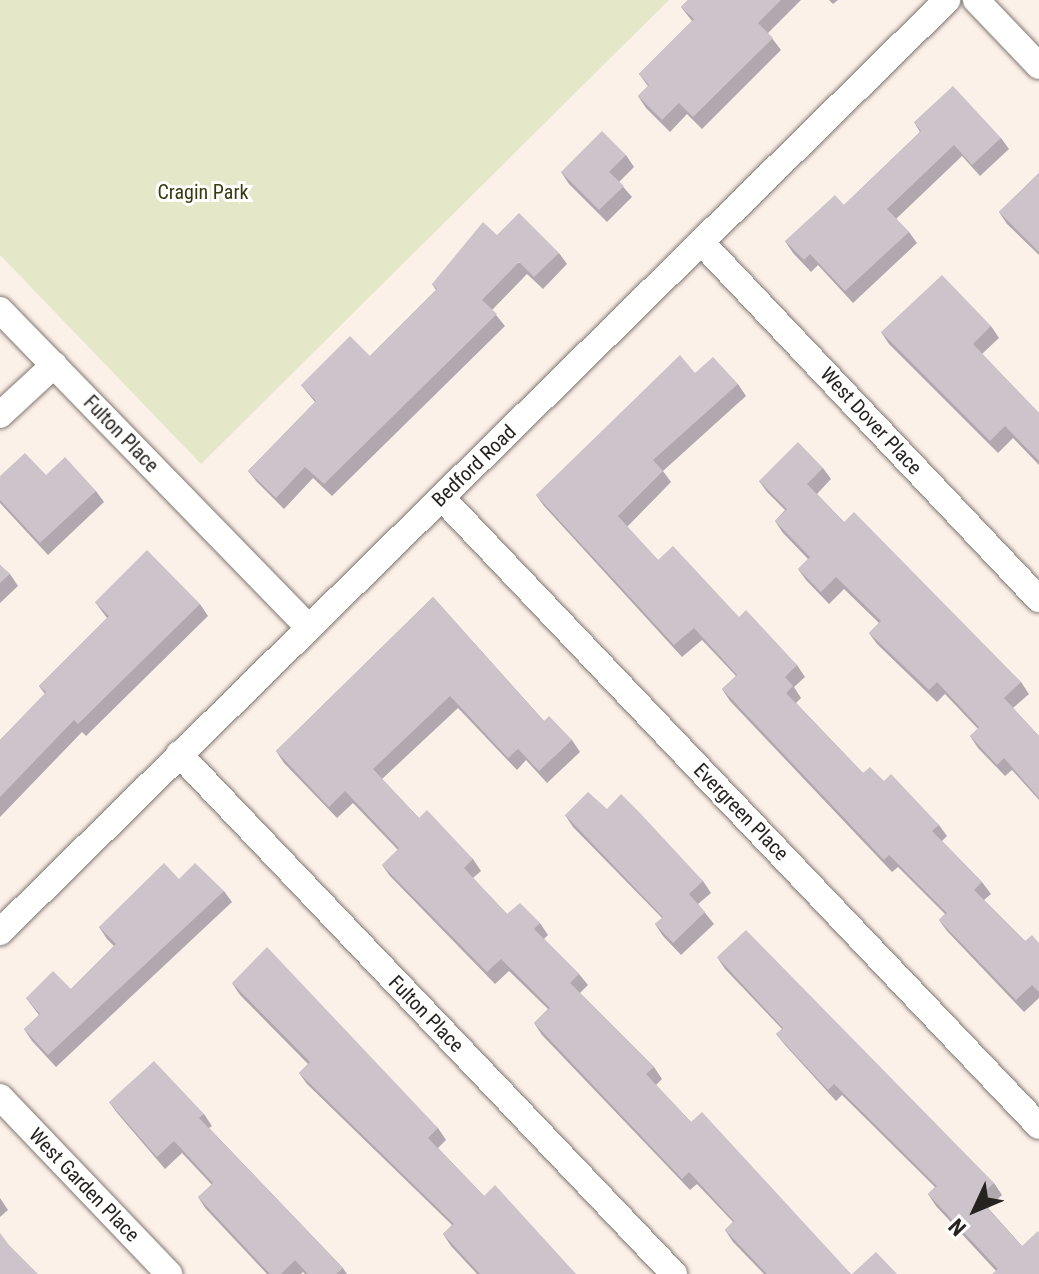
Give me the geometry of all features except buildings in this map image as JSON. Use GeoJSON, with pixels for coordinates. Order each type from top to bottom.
{"type":"FeatureCollection","features":[{"type":"Feature","properties":{"kind":"street","name":"Bedford Road"},"geometry":{"type":"LineString","coordinates":[[0,932],[947,0]]}},
{"type":"Feature","properties":{"kind":"street"},"geometry":{"type":"LineString","coordinates":[[976,0],[1039,66]]}},
{"type":"Feature","properties":{"kind":"street","name":"West Dover Place"},"geometry":{"type":"LineString","coordinates":[[702,243],[1039,599]]}},
{"type":"Feature","properties":{"kind":"street","name":"Fulton Place"},"geometry":{"type":"LineString","coordinates":[[0,310],[309,628]]}},
{"type":"Feature","properties":{"kind":"street"},"geometry":{"type":"LineString","coordinates":[[0,415],[54,365]]}},
{"type":"Feature","properties":{"kind":"street","name":"Evergreen Place"},"geometry":{"type":"LineString","coordinates":[[442,498],[1039,1126]]}},
{"type":"Feature","properties":{"kind":"street","name":"Fulton Place"},"geometry":{"type":"LineString","coordinates":[[179,754],[674,1274]]}},
{"type":"Feature","properties":{"kind":"street","name":"West Garden Place"},"geometry":{"type":"LineString","coordinates":[[0,1097],[169,1274]]}},
{"type":"Feature","properties":{"kind":"green space","name":"Cragin Park"},"geometry":{"type":"Polygon","coordinates":[[[0,0],[669,0],[201,464],[0,255],[0,0]]]}}]}
